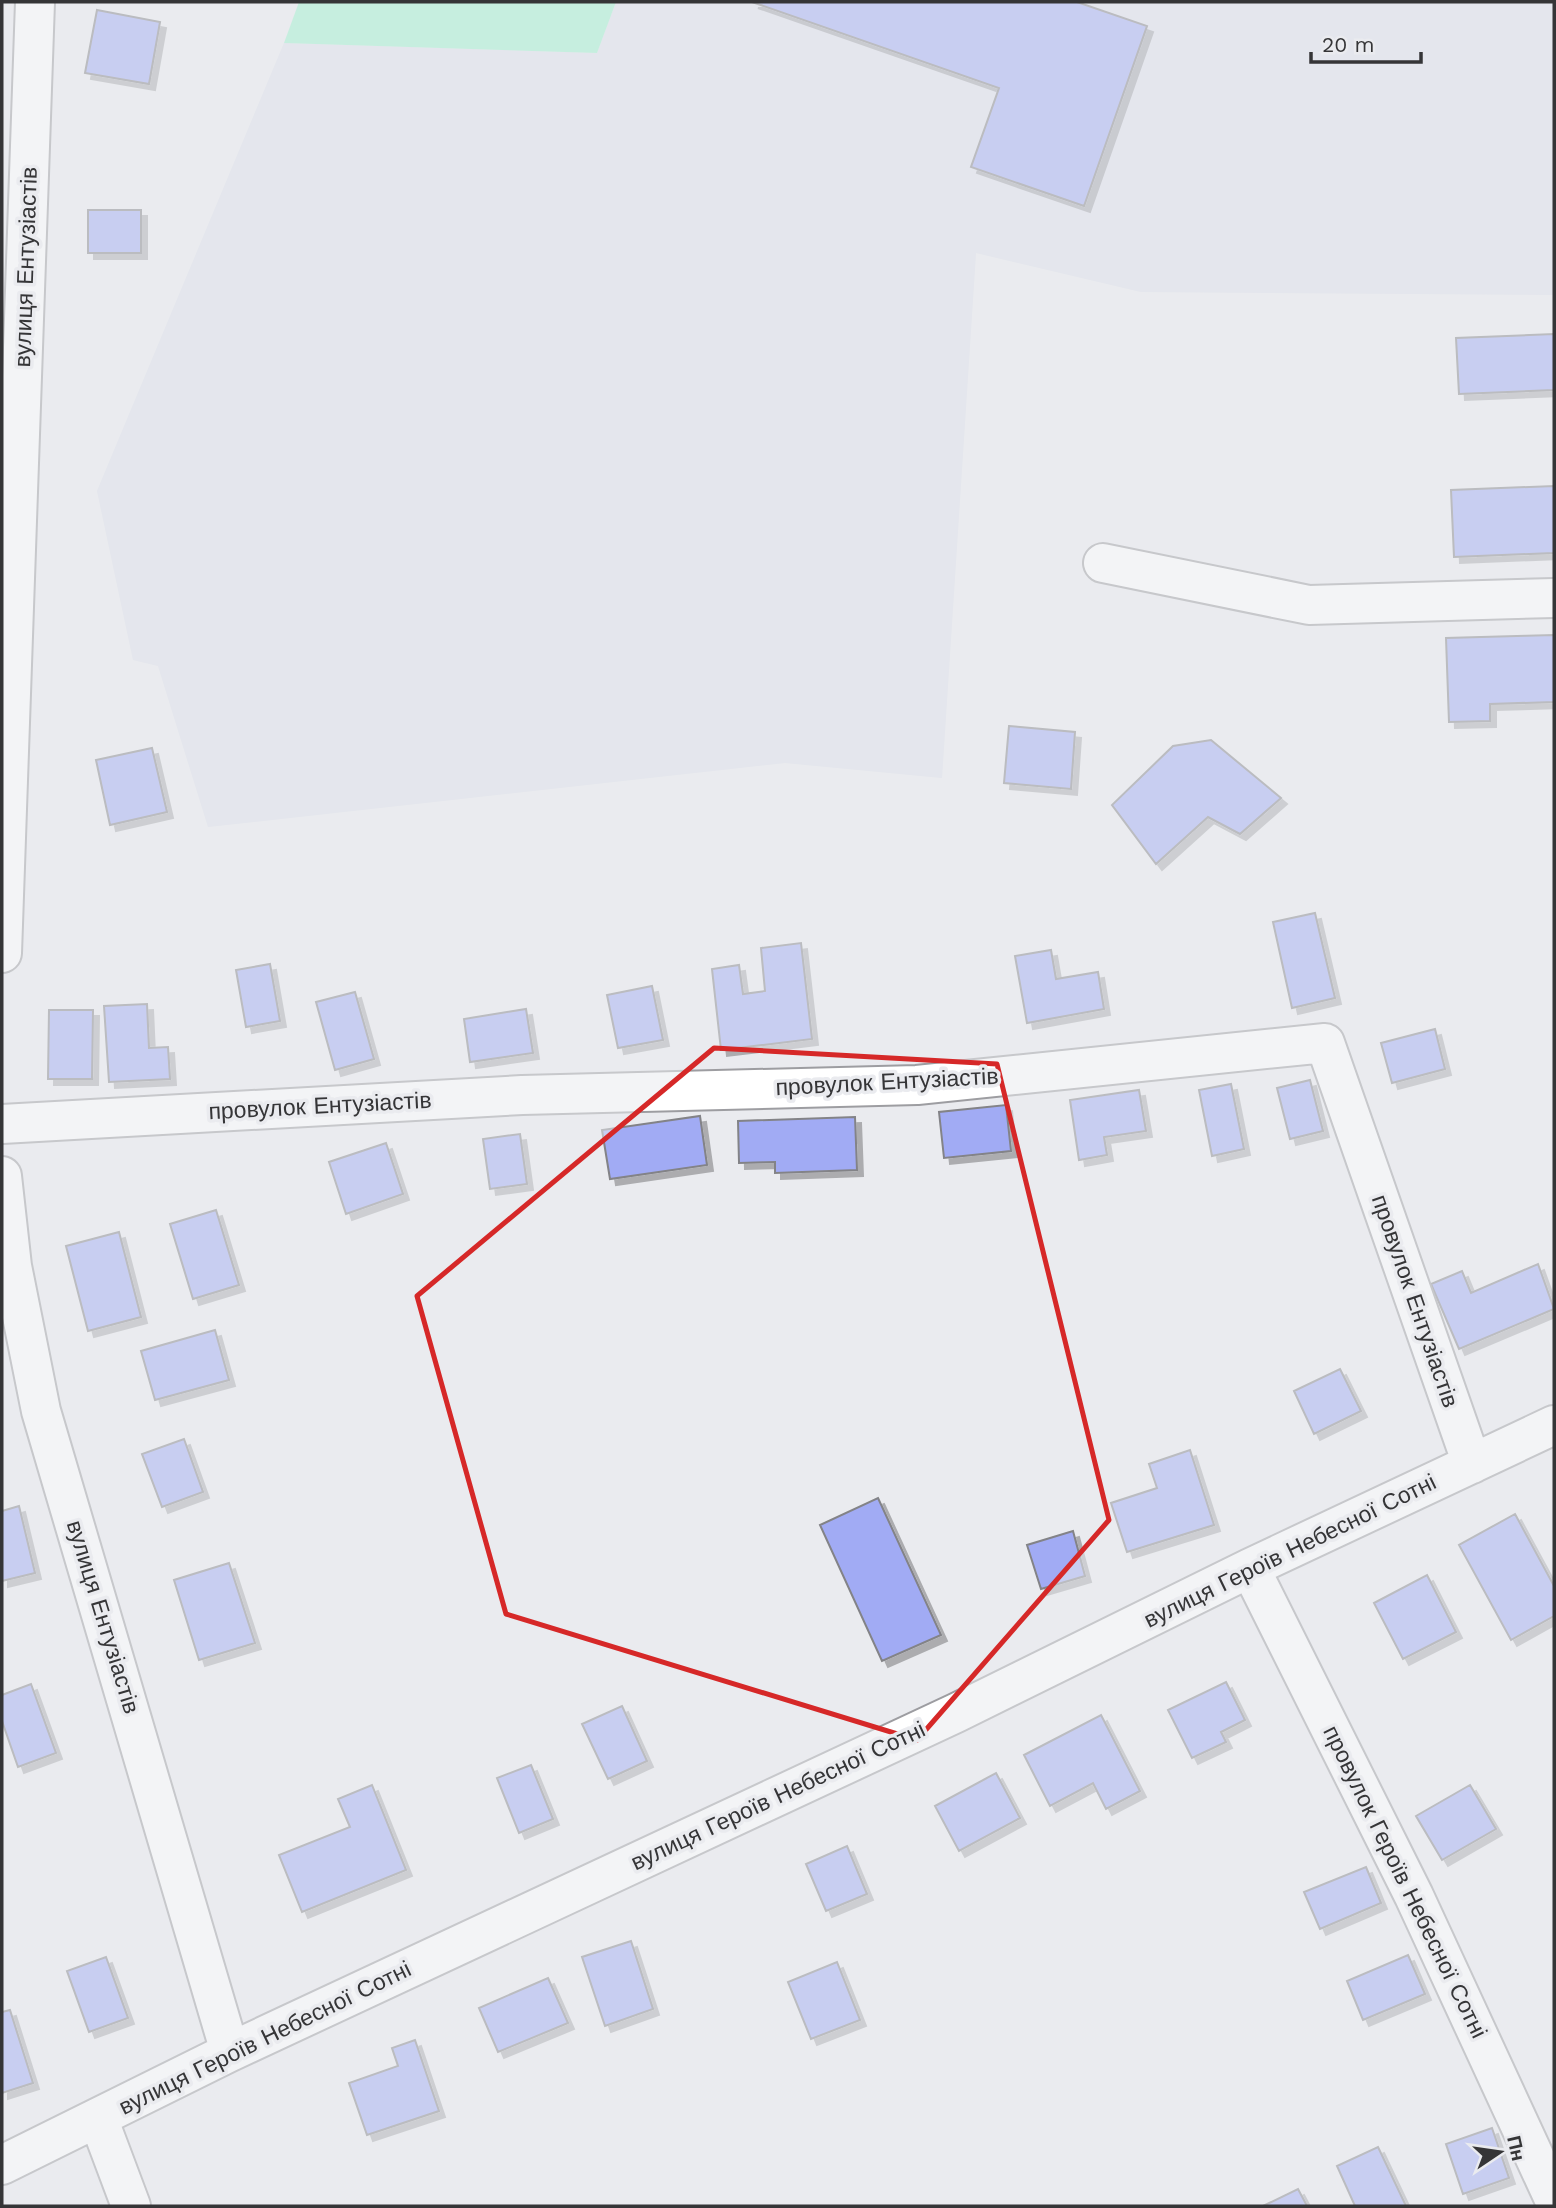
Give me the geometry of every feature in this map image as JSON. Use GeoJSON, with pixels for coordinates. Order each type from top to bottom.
{"type":"FeatureCollection","features":[{"type":"Feature","properties":{"kind":"street","name":"вулиця Ентузіастів"},"geometry":{"type":"LineString","coordinates":[[2,953],[35,2]]}},
{"type":"Feature","properties":{"kind":"street"},"geometry":{"type":"LineString","coordinates":[[1103,563],[1308,605],[1554,598]]}},
{"type":"Feature","properties":{"kind":"street","name":"провулок Ентузіастів"},"geometry":{"type":"LineString","coordinates":[[2,1124],[522,1095],[917,1085],[1325,1043],[1472,1464]]}},
{"type":"Feature","properties":{"kind":"street","name":"вулиця Ентузіастів"},"geometry":{"type":"LineString","coordinates":[[2,1176],[12,1266],[41,1411],[230,2052]]}},
{"type":"Feature","properties":{"kind":"street","name":"вулиця Героїв Небесної Сотні"},"geometry":{"type":"LineString","coordinates":[[2,2165],[230,2052],[956,1713],[1250,1568],[1554,1425]]}},
{"type":"Feature","properties":{"kind":"street","name":"провулок Героїв Небесної Сотні"},"geometry":{"type":"LineString","coordinates":[[1250,1568],[1414,1896],[1554,2199]]}},
{"type":"Feature","properties":{"kind":"street"},"geometry":{"type":"LineString","coordinates":[[98,2118],[131,2206]]}},
{"type":"Feature","properties":{"kind":"highlighted area"},"geometry":{"type":"Polygon","coordinates":[[[714,1048],[997,1064],[1109,1520],[917,1740],[506,1614],[417,1296],[714,1048]]]}},
{"type":"Feature","properties":{"kind":"shaded area"},"geometry":{"type":"Polygon","coordinates":[[[616,2],[1554,2],[1554,295],[1141,292],[976,253],[942,778],[785,763],[208,827],[158,666],[133,660],[97,491],[284,43],[597,53],[616,2]]]}},
{"type":"Feature","properties":{"kind":"green space"},"geometry":{"type":"Polygon","coordinates":[[[299,2],[616,2],[597,53],[284,43],[299,2]]]}},
{"type":"Feature","properties":{"kind":"building"},"geometry":{"type":"Polygon","coordinates":[[[752,2],[1077,2],[1147,26],[1084,206],[971,167],[999,88],[752,2]]]}},
{"type":"Feature","properties":{"kind":"building"},"geometry":{"type":"Polygon","coordinates":[[[97,10],[160,22],[149,84],[85,73],[97,10]]]}},
{"type":"Feature","properties":{"kind":"building"},"geometry":{"type":"Polygon","coordinates":[[[88,210],[141,210],[141,253],[88,253],[88,210]]]}},
{"type":"Feature","properties":{"kind":"building"},"geometry":{"type":"Polygon","coordinates":[[[1554,334],[1554,390],[1459,394],[1456,338],[1554,334]]]}},
{"type":"Feature","properties":{"kind":"building"},"geometry":{"type":"Polygon","coordinates":[[[1554,486],[1554,553],[1454,557],[1451,490],[1554,486]]]}},
{"type":"Feature","properties":{"kind":"building"},"geometry":{"type":"Polygon","coordinates":[[[1554,635],[1554,702],[1490,704],[1490,721],[1449,722],[1446,638],[1554,635]]]}},
{"type":"Feature","properties":{"kind":"building"},"geometry":{"type":"Polygon","coordinates":[[[1009,726],[1075,732],[1071,789],[1004,783],[1009,726]]]}},
{"type":"Feature","properties":{"kind":"building"},"geometry":{"type":"Polygon","coordinates":[[[1211,740],[1281,798],[1240,834],[1208,817],[1156,864],[1112,805],[1173,746],[1211,740]]]}},
{"type":"Feature","properties":{"kind":"building"},"geometry":{"type":"Polygon","coordinates":[[[152,748],[167,812],[110,825],[96,760],[152,748]]]}},
{"type":"Feature","properties":{"kind":"building"},"geometry":{"type":"Polygon","coordinates":[[[1315,913],[1335,998],[1292,1008],[1273,922],[1315,913]]]}},
{"type":"Feature","properties":{"kind":"building"},"geometry":{"type":"Polygon","coordinates":[[[801,943],[812,1039],[721,1050],[712,969],[739,965],[743,994],[765,991],[761,948],[801,943]]]}},
{"type":"Feature","properties":{"kind":"building"},"geometry":{"type":"Polygon","coordinates":[[[1051,950],[1056,979],[1098,972],[1104,1009],[1027,1023],[1015,956],[1051,950]]]}},
{"type":"Feature","properties":{"kind":"building"},"geometry":{"type":"Polygon","coordinates":[[[270,964],[280,1021],[246,1027],[236,970],[270,964]]]}},
{"type":"Feature","properties":{"kind":"building"},"geometry":{"type":"Polygon","coordinates":[[[652,986],[663,1040],[618,1048],[607,995],[652,986]]]}},
{"type":"Feature","properties":{"kind":"building"},"geometry":{"type":"Polygon","coordinates":[[[355,992],[374,1059],[335,1070],[316,1002],[355,992]]]}},
{"type":"Feature","properties":{"kind":"building"},"geometry":{"type":"Polygon","coordinates":[[[147,1004],[149,1048],[168,1047],[170,1079],[109,1082],[104,1006],[147,1004]]]}},
{"type":"Feature","properties":{"kind":"building"},"geometry":{"type":"Polygon","coordinates":[[[526,1009],[533,1053],[470,1062],[464,1019],[526,1009]]]}},
{"type":"Feature","properties":{"kind":"building"},"geometry":{"type":"Polygon","coordinates":[[[49,1010],[93,1010],[92,1079],[48,1079],[49,1010]]]}},
{"type":"Feature","properties":{"kind":"building"},"geometry":{"type":"Polygon","coordinates":[[[1435,1029],[1445,1069],[1392,1083],[1381,1043],[1435,1029]]]}},
{"type":"Feature","properties":{"kind":"building"},"geometry":{"type":"Polygon","coordinates":[[[1310,1080],[1323,1131],[1290,1139],[1277,1088],[1310,1080]]]}},
{"type":"Feature","properties":{"kind":"building"},"geometry":{"type":"Polygon","coordinates":[[[1231,1084],[1244,1149],[1212,1156],[1199,1090],[1231,1084]]]}},
{"type":"Feature","properties":{"kind":"building"},"geometry":{"type":"Polygon","coordinates":[[[1139,1090],[1146,1131],[1104,1137],[1107,1155],[1079,1160],[1070,1100],[1139,1090]]]}},
{"type":"Feature","properties":{"kind":"building"},"geometry":{"type":"Polygon","coordinates":[[[1006,1105],[1011,1151],[944,1158],[939,1112],[1006,1105]]]}},
{"type":"Feature","properties":{"kind":"building"},"geometry":{"type":"Polygon","coordinates":[[[700,1116],[707,1165],[610,1179],[602,1130],[700,1116]]]}},
{"type":"Feature","properties":{"kind":"building"},"geometry":{"type":"Polygon","coordinates":[[[855,1117],[857,1170],[775,1173],[775,1162],[739,1163],[738,1121],[855,1117]]]}},
{"type":"Feature","properties":{"kind":"building"},"geometry":{"type":"Polygon","coordinates":[[[520,1134],[527,1184],[490,1189],[483,1139],[520,1134]]]}},
{"type":"Feature","properties":{"kind":"building"},"geometry":{"type":"Polygon","coordinates":[[[386,1143],[403,1194],[346,1214],[329,1162],[386,1143]]]}},
{"type":"Feature","properties":{"kind":"building"},"geometry":{"type":"Polygon","coordinates":[[[216,1210],[239,1285],[193,1299],[170,1224],[216,1210]]]}},
{"type":"Feature","properties":{"kind":"building"},"geometry":{"type":"Polygon","coordinates":[[[119,1232],[141,1317],[88,1331],[66,1246],[119,1232]]]}},
{"type":"Feature","properties":{"kind":"building"},"geometry":{"type":"Polygon","coordinates":[[[1538,1264],[1554,1309],[1459,1349],[1431,1284],[1462,1271],[1471,1293],[1538,1264]]]}},
{"type":"Feature","properties":{"kind":"building"},"geometry":{"type":"Polygon","coordinates":[[[215,1330],[229,1380],[155,1400],[141,1351],[215,1330]]]}},
{"type":"Feature","properties":{"kind":"building"},"geometry":{"type":"Polygon","coordinates":[[[1340,1369],[1361,1411],[1314,1434],[1294,1391],[1340,1369]]]}},
{"type":"Feature","properties":{"kind":"building"},"geometry":{"type":"Polygon","coordinates":[[[184,1439],[203,1492],[162,1507],[142,1454],[184,1439]]]}},
{"type":"Feature","properties":{"kind":"building"},"geometry":{"type":"Polygon","coordinates":[[[1190,1450],[1214,1525],[1127,1552],[1111,1503],[1157,1488],[1149,1464],[1190,1450]]]}},
{"type":"Feature","properties":{"kind":"building"},"geometry":{"type":"Polygon","coordinates":[[[878,1498],[941,1635],[882,1661],[820,1525],[878,1498]]]}},
{"type":"Feature","properties":{"kind":"building"},"geometry":{"type":"Polygon","coordinates":[[[19,1506],[35,1573],[2,1581],[2,1511],[19,1506]]]}},
{"type":"Feature","properties":{"kind":"building"},"geometry":{"type":"Polygon","coordinates":[[[1515,1514],[1554,1586],[1554,1616],[1511,1640],[1459,1545],[1515,1514]]]}},
{"type":"Feature","properties":{"kind":"building"},"geometry":{"type":"Polygon","coordinates":[[[1073,1531],[1085,1576],[1041,1589],[1027,1545],[1073,1531]]]}},
{"type":"Feature","properties":{"kind":"building"},"geometry":{"type":"Polygon","coordinates":[[[229,1563],[255,1643],[199,1660],[174,1580],[229,1563]]]}},
{"type":"Feature","properties":{"kind":"building"},"geometry":{"type":"Polygon","coordinates":[[[1427,1575],[1456,1632],[1403,1659],[1374,1603],[1427,1575]]]}},
{"type":"Feature","properties":{"kind":"building"},"geometry":{"type":"Polygon","coordinates":[[[1226,1682],[1245,1720],[1221,1732],[1226,1742],[1192,1758],[1168,1710],[1226,1682]]]}},
{"type":"Feature","properties":{"kind":"building"},"geometry":{"type":"Polygon","coordinates":[[[31,1684],[56,1753],[18,1767],[2,1721],[2,1695],[31,1684]]]}},
{"type":"Feature","properties":{"kind":"building"},"geometry":{"type":"Polygon","coordinates":[[[622,1706],[647,1761],[608,1779],[582,1724],[622,1706]]]}},
{"type":"Feature","properties":{"kind":"building"},"geometry":{"type":"Polygon","coordinates":[[[1101,1715],[1140,1791],[1106,1809],[1093,1783],[1050,1806],[1024,1755],[1101,1715]]]}},
{"type":"Feature","properties":{"kind":"building"},"geometry":{"type":"Polygon","coordinates":[[[531,1765],[553,1819],[519,1833],[497,1778],[531,1765]]]}},
{"type":"Feature","properties":{"kind":"building"},"geometry":{"type":"Polygon","coordinates":[[[996,1773],[1020,1818],[959,1851],[935,1806],[996,1773]]]}},
{"type":"Feature","properties":{"kind":"building"},"geometry":{"type":"Polygon","coordinates":[[[372,1785],[406,1870],[302,1912],[279,1855],[350,1827],[338,1799],[372,1785]]]}},
{"type":"Feature","properties":{"kind":"building"},"geometry":{"type":"Polygon","coordinates":[[[1470,1785],[1496,1829],[1442,1860],[1416,1816],[1470,1785]]]}},
{"type":"Feature","properties":{"kind":"building"},"geometry":{"type":"Polygon","coordinates":[[[847,1846],[867,1894],[826,1911],[806,1864],[847,1846]]]}},
{"type":"Feature","properties":{"kind":"building"},"geometry":{"type":"Polygon","coordinates":[[[1366,1867],[1381,1903],[1320,1929],[1304,1892],[1366,1867]]]}},
{"type":"Feature","properties":{"kind":"building"},"geometry":{"type":"Polygon","coordinates":[[[631,1941],[653,2009],[605,2026],[582,1957],[631,1941]]]}},
{"type":"Feature","properties":{"kind":"building"},"geometry":{"type":"Polygon","coordinates":[[[1408,1955],[1425,1994],[1363,2020],[1347,1981],[1408,1955]]]}},
{"type":"Feature","properties":{"kind":"building"},"geometry":{"type":"Polygon","coordinates":[[[106,1957],[128,2018],[89,2032],[67,1971],[106,1957]]]}},
{"type":"Feature","properties":{"kind":"building"},"geometry":{"type":"Polygon","coordinates":[[[837,1962],[860,2020],[811,2039],[788,1982],[837,1962]]]}},
{"type":"Feature","properties":{"kind":"building"},"geometry":{"type":"Polygon","coordinates":[[[548,1978],[568,2023],[498,2052],[479,2008],[548,1978]]]}},
{"type":"Feature","properties":{"kind":"building"},"geometry":{"type":"Polygon","coordinates":[[[10,2010],[33,2083],[2,2093],[2,2012],[10,2010]]]}},
{"type":"Feature","properties":{"kind":"building"},"geometry":{"type":"Polygon","coordinates":[[[415,2040],[439,2111],[367,2135],[349,2083],[398,2066],[392,2048],[415,2040]]]}},
{"type":"Feature","properties":{"kind":"building"},"geometry":{"type":"Polygon","coordinates":[[[1492,2128],[1509,2178],[1463,2194],[1446,2144],[1492,2128]]]}},
{"type":"Feature","properties":{"kind":"building"},"geometry":{"type":"Polygon","coordinates":[[[1378,2147],[1406,2206],[1355,2206],[1337,2166],[1378,2147]]]}},
{"type":"Feature","properties":{"kind":"building"},"geometry":{"type":"Polygon","coordinates":[[[1298,2189],[1307,2206],[1263,2206],[1298,2189]]]}}]}
